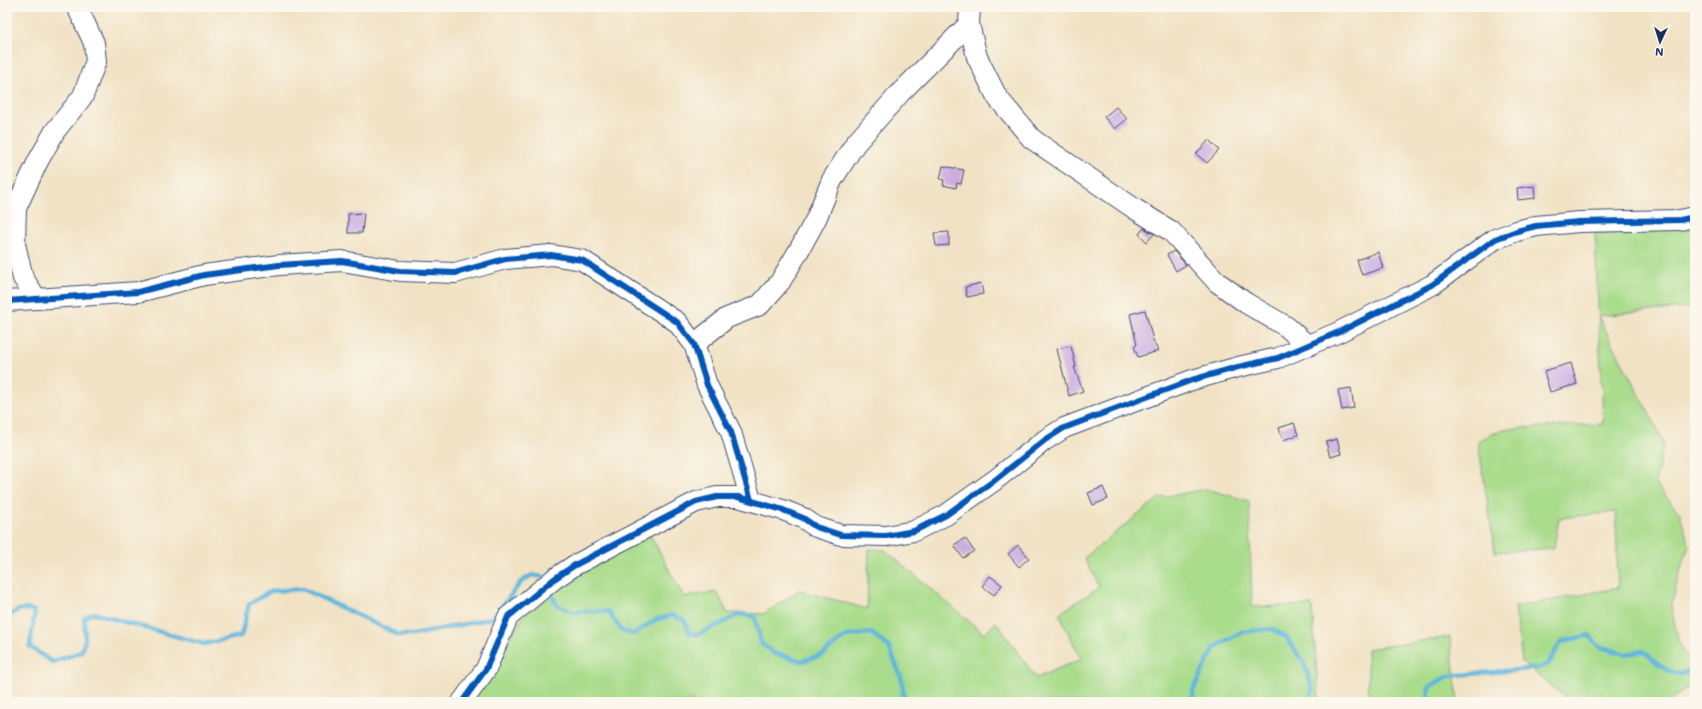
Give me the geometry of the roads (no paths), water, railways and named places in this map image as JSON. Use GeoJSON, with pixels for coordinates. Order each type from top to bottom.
{"type":"FeatureCollection","features":[{"type":"Feature","properties":{"kind":"street"},"geometry":{"type":"LineString","coordinates":[[37,299],[23,278],[15,244],[16,208],[38,161],[55,131],[83,96],[96,61],[94,43],[79,11],[80,7]]}},
{"type":"Feature","properties":{"kind":"street"},"geometry":{"type":"LineString","coordinates":[[694,344],[727,318],[760,305],[780,282],[816,219],[832,180],[855,144],[970,16]]}},
{"type":"Feature","properties":{"kind":"street"},"geometry":{"type":"LineString","coordinates":[[970,16],[977,57],[996,97],[1032,139],[1135,209],[1171,231],[1217,282],[1246,303],[1287,327],[1308,346]]}},
{"type":"Feature","properties":{"kind":"street"},"geometry":{"type":"LineString","coordinates":[[462,702],[486,669],[508,618],[554,579],[582,562],[696,502],[717,497],[738,497],[784,510],[803,518],[816,527],[841,536],[886,536],[914,531],[946,515],[995,480],[1045,440],[1064,428],[1192,380],[1278,358],[1308,346],[1339,332],[1432,284],[1495,239],[1536,226],[1579,222],[1680,220],[1695,217]]}},
{"type":"Feature","properties":{"kind":"street"},"geometry":{"type":"LineString","coordinates":[[7,301],[138,292],[204,275],[279,265],[342,261],[400,271],[455,274],[504,260],[551,255],[582,260],[677,322],[694,344],[707,385],[731,432],[750,500]]}},
{"type":"Feature","properties":{"kind":"waterway"},"geometry":{"type":"LineString","coordinates":[[7,618],[13,613],[23,609],[35,611],[30,647],[52,662],[81,652],[85,641],[84,618],[93,613],[204,644],[241,636],[249,604],[271,591],[303,589],[399,635],[413,635],[493,618],[521,582],[532,575],[543,577],[545,580]]}},
{"type":"Feature","properties":{"kind":"waterway"},"geometry":{"type":"LineString","coordinates":[[549,589],[557,605],[573,612],[608,611],[622,631],[634,634],[655,620],[673,615],[685,621],[689,632],[697,635],[741,614],[755,617],[761,643],[773,653],[802,661],[822,655],[846,636],[871,633],[889,647],[902,680],[904,702]]}},
{"type":"Feature","properties":{"kind":"waterway"},"geometry":{"type":"LineString","coordinates":[[1193,702],[1193,691],[1214,648],[1241,632],[1272,629],[1286,637],[1304,663],[1312,688],[1311,702]]}},
{"type":"Feature","properties":{"kind":"waterway"},"geometry":{"type":"LineString","coordinates":[[1429,702],[1429,687],[1448,676],[1539,668],[1548,664],[1561,642],[1589,635],[1598,646],[1625,654],[1643,651],[1661,666],[1673,672],[1686,673],[1695,670]]}}]}
